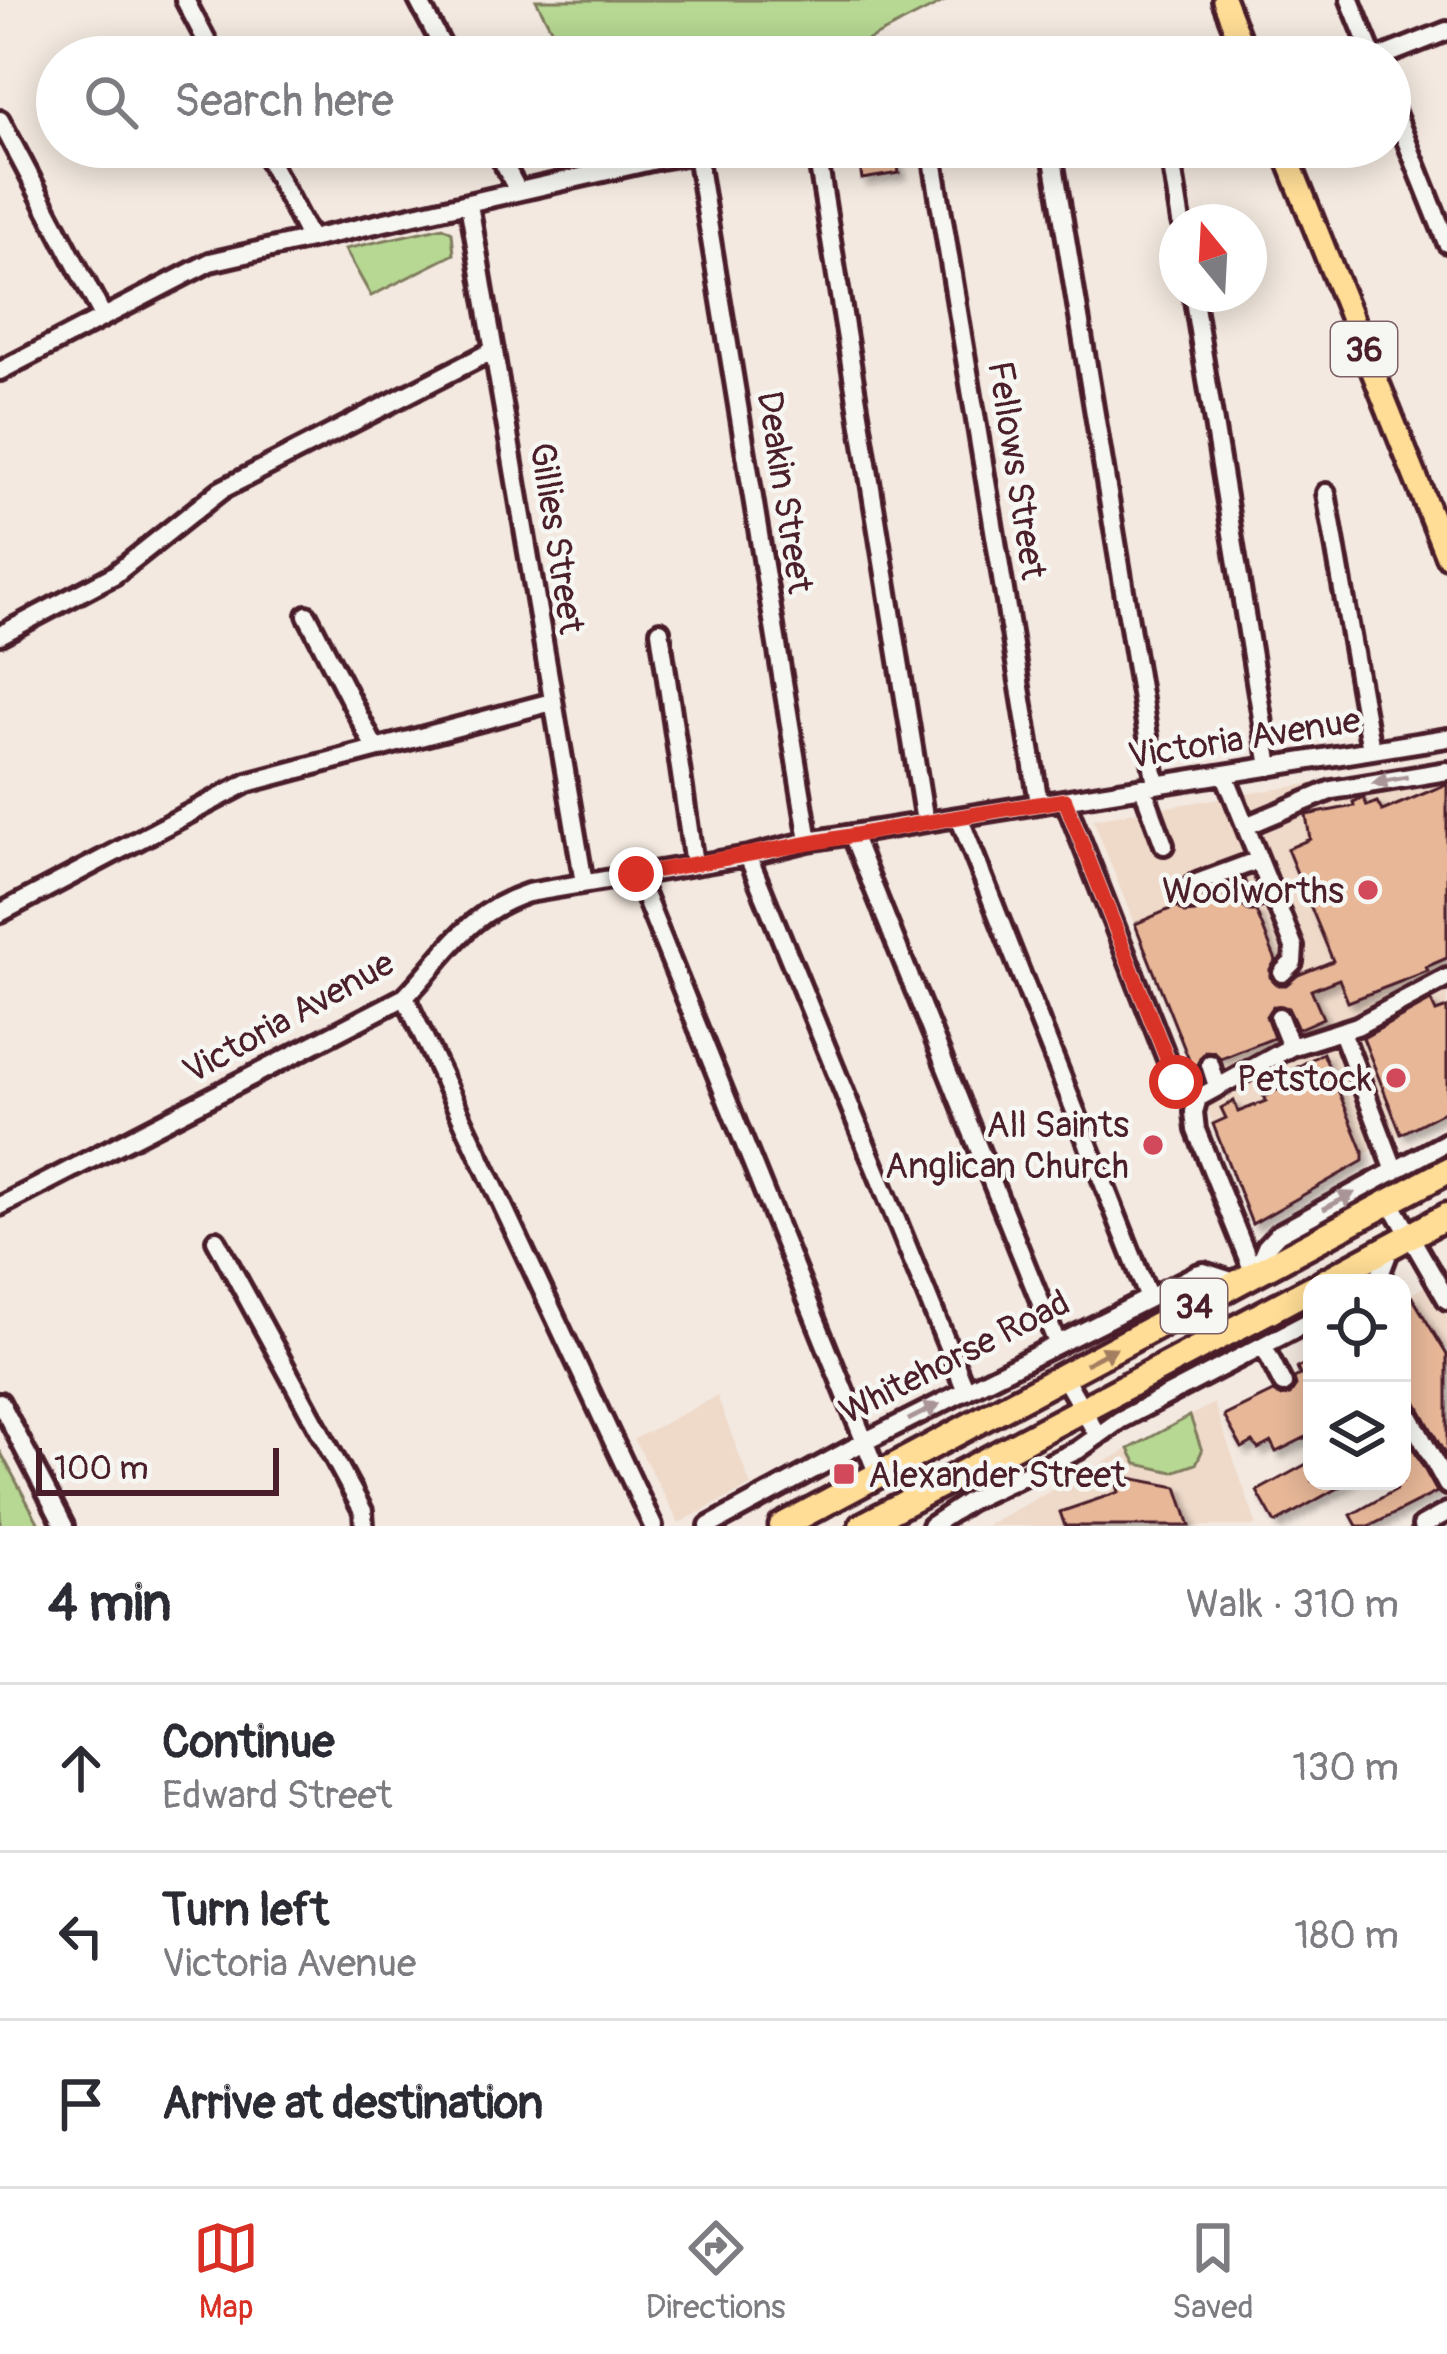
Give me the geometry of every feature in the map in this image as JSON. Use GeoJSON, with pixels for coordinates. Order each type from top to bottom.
{"type":"FeatureCollection","features":[{"type":"Feature","properties":{"kind":"highway","name":"Whitehorse Road"},"geometry":{"type":"LineString","coordinates":[[782,1526],[1447,1171]]}},
{"type":"Feature","properties":{"kind":"highway"},"geometry":{"type":"LineString","coordinates":[[1339,1274],[1447,1216]]}},
{"type":"Feature","properties":{"kind":"highway","name":"34"},"geometry":{"type":"LineString","coordinates":[[862,1526],[1303,1293]]}},
{"type":"Feature","properties":{"kind":"main road"},"geometry":{"type":"LineString","coordinates":[[1224,0],[1238,36]]}},
{"type":"Feature","properties":{"kind":"main road","name":"36"},"geometry":{"type":"LineString","coordinates":[[1291,168],[1446,552]]}},
{"type":"Feature","properties":{"kind":"street"},"geometry":{"type":"LineString","coordinates":[[185,0],[204,36]]}},
{"type":"Feature","properties":{"kind":"street"},"geometry":{"type":"LineString","coordinates":[[418,0],[437,36]]}},
{"type":"Feature","properties":{"kind":"street"},"geometry":{"type":"LineString","coordinates":[[1350,0],[1367,36]]}},
{"type":"Feature","properties":{"kind":"street"},"geometry":{"type":"LineString","coordinates":[[1411,44],[1447,31]]}},
{"type":"Feature","properties":{"kind":"street"},"geometry":{"type":"LineString","coordinates":[[0,120],[104,316]]}},
{"type":"Feature","properties":{"kind":"street"},"geometry":{"type":"LineString","coordinates":[[1411,153],[1447,243]]}},
{"type":"Feature","properties":{"kind":"street"},"geometry":{"type":"LineString","coordinates":[[273,168],[309,237]]}},
{"type":"Feature","properties":{"kind":"street"},"geometry":{"type":"LineString","coordinates":[[506,168],[518,191]]}},
{"type":"Feature","properties":{"kind":"street"},"geometry":{"type":"LineString","coordinates":[[0,371],[210,262],[629,168]]}},
{"type":"Feature","properties":{"kind":"street","name":"Deakin Street"},"geometry":{"type":"LineString","coordinates":[[699,168],[809,841]]}},
{"type":"Feature","properties":{"kind":"street"},"geometry":{"type":"LineString","coordinates":[[819,168],[926,822]]}},
{"type":"Feature","properties":{"kind":"street","name":"Fellows Street"},"geometry":{"type":"LineString","coordinates":[[934,168],[1039,803]]}},
{"type":"Feature","properties":{"kind":"street"},"geometry":{"type":"LineString","coordinates":[[1055,168],[1149,786],[1164,845]]}},
{"type":"Feature","properties":{"kind":"street"},"geometry":{"type":"LineString","coordinates":[[1172,168],[1178,204]]}},
{"type":"Feature","properties":{"kind":"street","name":"Gillies Street"},"geometry":{"type":"LineString","coordinates":[[470,204],[584,883]]}},
{"type":"Feature","properties":{"kind":"street"},"geometry":{"type":"LineString","coordinates":[[1196,312],[1270,767]]}},
{"type":"Feature","properties":{"kind":"street"},"geometry":{"type":"LineString","coordinates":[[0,635],[114,575],[220,490],[494,350]]}},
{"type":"Feature","properties":{"kind":"street"},"geometry":{"type":"LineString","coordinates":[[1326,493],[1372,750]]}},
{"type":"Feature","properties":{"kind":"street"},"geometry":{"type":"LineString","coordinates":[[307,615],[374,746]]}},
{"type":"Feature","properties":{"kind":"street"},"geometry":{"type":"LineString","coordinates":[[660,631],[694,864]]}},
{"type":"Feature","properties":{"kind":"street"},"geometry":{"type":"LineString","coordinates":[[0,913],[248,783],[552,701]]}},
{"type":"Feature","properties":{"kind":"street","name":"Victoria Avenue"},"geometry":{"type":"LineString","coordinates":[[0,1206],[406,997],[443,958],[463,927],[508,899],[809,841],[1447,738]]}},
{"type":"Feature","properties":{"kind":"street"},"geometry":{"type":"LineString","coordinates":[[1322,758],[1332,790]]}},
{"type":"Feature","properties":{"kind":"street"},"geometry":{"type":"LineString","coordinates":[[1246,826],[1332,790],[1447,770]]}},
{"type":"Feature","properties":{"kind":"street"},"geometry":{"type":"LineString","coordinates":[[1225,775],[1296,954],[1282,973]]}},
{"type":"Feature","properties":{"kind":"street"},"geometry":{"type":"LineString","coordinates":[[1065,800],[1176,1082]]}},
{"type":"Feature","properties":{"kind":"street"},"geometry":{"type":"LineString","coordinates":[[959,817],[1148,1296]]}},
{"type":"Feature","properties":{"kind":"street"},"geometry":{"type":"LineString","coordinates":[[852,834],[1057,1343]]}},
{"type":"Feature","properties":{"kind":"street"},"geometry":{"type":"LineString","coordinates":[[748,856],[966,1391]]}},
{"type":"Feature","properties":{"kind":"street"},"geometry":{"type":"LineString","coordinates":[[1188,902],[1187,892],[1194,884],[1259,860]]}},
{"type":"Feature","properties":{"kind":"street"},"geometry":{"type":"LineString","coordinates":[[636,874],[878,1475]]}},
{"type":"Feature","properties":{"kind":"street"},"geometry":{"type":"LineString","coordinates":[[1252,899],[1272,892]]}},
{"type":"Feature","properties":{"kind":"street"},"geometry":{"type":"LineString","coordinates":[[1246,1278],[1196,1130],[1198,1098],[1292,1047],[1342,1032],[1447,977]]}},
{"type":"Feature","properties":{"kind":"street"},"geometry":{"type":"LineString","coordinates":[[406,997],[653,1526]]}},
{"type":"Feature","properties":{"kind":"street"},"geometry":{"type":"LineString","coordinates":[[1279,1017],[1292,1047]]}},
{"type":"Feature","properties":{"kind":"street"},"geometry":{"type":"LineString","coordinates":[[1342,1032],[1395,1171]]}},
{"type":"Feature","properties":{"kind":"street"},"geometry":{"type":"LineString","coordinates":[[1210,1064],[1217,1086]]}},
{"type":"Feature","properties":{"kind":"street","name":"Whitehorse Road"},"geometry":{"type":"LineString","coordinates":[[709,1526],[1148,1296],[1204,1272],[1246,1278],[1278,1234],[1446,1143]]}},
{"type":"Feature","properties":{"kind":"street"},"geometry":{"type":"LineString","coordinates":[[1390,1201],[1401,1241],[1447,1300]]}},
{"type":"Feature","properties":{"kind":"street"},"geometry":{"type":"LineString","coordinates":[[216,1240],[363,1511],[364,1526]]}},
{"type":"Feature","properties":{"kind":"street"},"geometry":{"type":"LineString","coordinates":[[1382,1274],[1401,1241]]}},
{"type":"Feature","properties":{"kind":"street"},"geometry":{"type":"LineString","coordinates":[[922,1494],[936,1525],[1303,1325]]}},
{"type":"Feature","properties":{"kind":"street"},"geometry":{"type":"LineString","coordinates":[[1264,1347],[1283,1384]]}},
{"type":"Feature","properties":{"kind":"street","name":"Whitehorse Road"},"geometry":{"type":"LineString","coordinates":[[1064,1377],[1098,1436]]}},
{"type":"Feature","properties":{"kind":"street"},"geometry":{"type":"LineString","coordinates":[[0,1402],[64,1526]]}},
{"type":"Feature","properties":{"kind":"street"},"geometry":{"type":"LineString","coordinates":[[1411,1420],[1447,1485]]}},
{"type":"Feature","properties":{"kind":"street"},"geometry":{"type":"LineString","coordinates":[[1422,1526],[1447,1512]]}},
{"type":"Feature","properties":{"kind":"shaded area"},"geometry":{"type":"Polygon","coordinates":[[[1447,761],[1447,1110],[1249,1216],[1093,819],[1447,761]]]}},
{"type":"Feature","properties":{"kind":"shaded area"},"geometry":{"type":"Polygon","coordinates":[[[1447,1274],[1447,1487],[1411,1427],[1411,1294],[1447,1274]]]}},
{"type":"Feature","properties":{"kind":"shaded area"},"geometry":{"type":"Polygon","coordinates":[[[717,1396],[751,1486],[679,1523],[634,1439],[717,1396]]]}},
{"type":"Feature","properties":{"kind":"shaded area"},"geometry":{"type":"Polygon","coordinates":[[[1214,1403],[1257,1526],[985,1526],[1214,1403]]]}},
{"type":"Feature","properties":{"kind":"green space"},"geometry":{"type":"Polygon","coordinates":[[[536,0],[947,0],[876,36],[555,36],[536,0]]]}},
{"type":"Feature","properties":{"kind":"green space"},"geometry":{"type":"Polygon","coordinates":[[[443,227],[452,232],[454,254],[371,296],[345,249],[443,227]]]}},
{"type":"Feature","properties":{"kind":"green space"},"geometry":{"type":"Polygon","coordinates":[[[1190,1416],[1202,1451],[1196,1464],[1173,1472],[1137,1464],[1129,1449],[1190,1416]]]}},
{"type":"Feature","properties":{"kind":"green space"},"geometry":{"type":"Polygon","coordinates":[[[0,1451],[40,1526],[0,1526],[0,1451]]]}},
{"type":"Feature","properties":{"kind":"building"},"geometry":{"type":"Polygon","coordinates":[[[860,168],[898,168],[899,173],[862,179],[860,168]]]}},
{"type":"Feature","properties":{"kind":"building"},"geometry":{"type":"Polygon","coordinates":[[[1447,784],[1447,958],[1426,967],[1428,971],[1348,1002],[1339,979],[1311,990],[1323,1018],[1298,1029],[1288,1008],[1273,1006],[1266,1016],[1274,1038],[1221,1059],[1214,1052],[1205,1052],[1193,1070],[1135,924],[1177,906],[1184,913],[1195,912],[1200,896],[1244,879],[1247,887],[1240,904],[1256,911],[1276,960],[1270,977],[1286,985],[1333,961],[1287,849],[1310,839],[1306,815],[1354,806],[1353,802],[1364,798],[1367,806],[1377,802],[1382,811],[1447,784]]]}},
{"type":"Feature","properties":{"kind":"building"},"geometry":{"type":"Polygon","coordinates":[[[1431,1001],[1436,1012],[1447,1008],[1447,1110],[1401,1134],[1363,1038],[1431,1001]]]}},
{"type":"Feature","properties":{"kind":"building"},"geometry":{"type":"Polygon","coordinates":[[[1323,1053],[1363,1161],[1252,1224],[1213,1124],[1226,1118],[1221,1108],[1234,1101],[1238,1112],[1266,1101],[1264,1097],[1283,1087],[1280,1081],[1290,1071],[1323,1053]]]}},
{"type":"Feature","properties":{"kind":"building"},"geometry":{"type":"Polygon","coordinates":[[[1411,1298],[1447,1355],[1447,1458],[1411,1398],[1411,1298]]]}},
{"type":"Feature","properties":{"kind":"building"},"geometry":{"type":"Polygon","coordinates":[[[1303,1365],[1303,1438],[1276,1452],[1271,1442],[1258,1449],[1253,1442],[1242,1448],[1224,1416],[1273,1392],[1290,1395],[1296,1386],[1294,1378],[1300,1375],[1297,1368],[1303,1365]]]}},
{"type":"Feature","properties":{"kind":"building"},"geometry":{"type":"Polygon","coordinates":[[[1411,1445],[1437,1492],[1370,1526],[1357,1526],[1351,1515],[1395,1490],[1411,1490],[1411,1445]]]}},
{"type":"Feature","properties":{"kind":"building"},"geometry":{"type":"Polygon","coordinates":[[[1303,1466],[1303,1490],[1334,1490],[1275,1523],[1257,1491],[1303,1466]]]}},
{"type":"Feature","properties":{"kind":"building"},"geometry":{"type":"Polygon","coordinates":[[[1114,1475],[1177,1487],[1190,1526],[1065,1526],[1060,1512],[1119,1492],[1114,1475]]]}},
{"type":"Feature","properties":{"kind":"place","name":"Woolworths"},"geometry":{"type":"Point","coordinates":[1368,890]}},
{"type":"Feature","properties":{"kind":"place","name":"Petstock"},"geometry":{"type":"Point","coordinates":[1396,1078]}},
{"type":"Feature","properties":{"kind":"place","name":"All Saints Anglican Church"},"geometry":{"type":"Point","coordinates":[1153,1145]}},
{"type":"Feature","properties":{"kind":"place","name":"Alexander Street"},"geometry":{"type":"Point","coordinates":[844,1474]}},
{"type":"Feature","properties":{"kind":"route"},"geometry":{"type":"LineString","coordinates":[[636,874],[1065,800],[1176,1082]]}}]}
